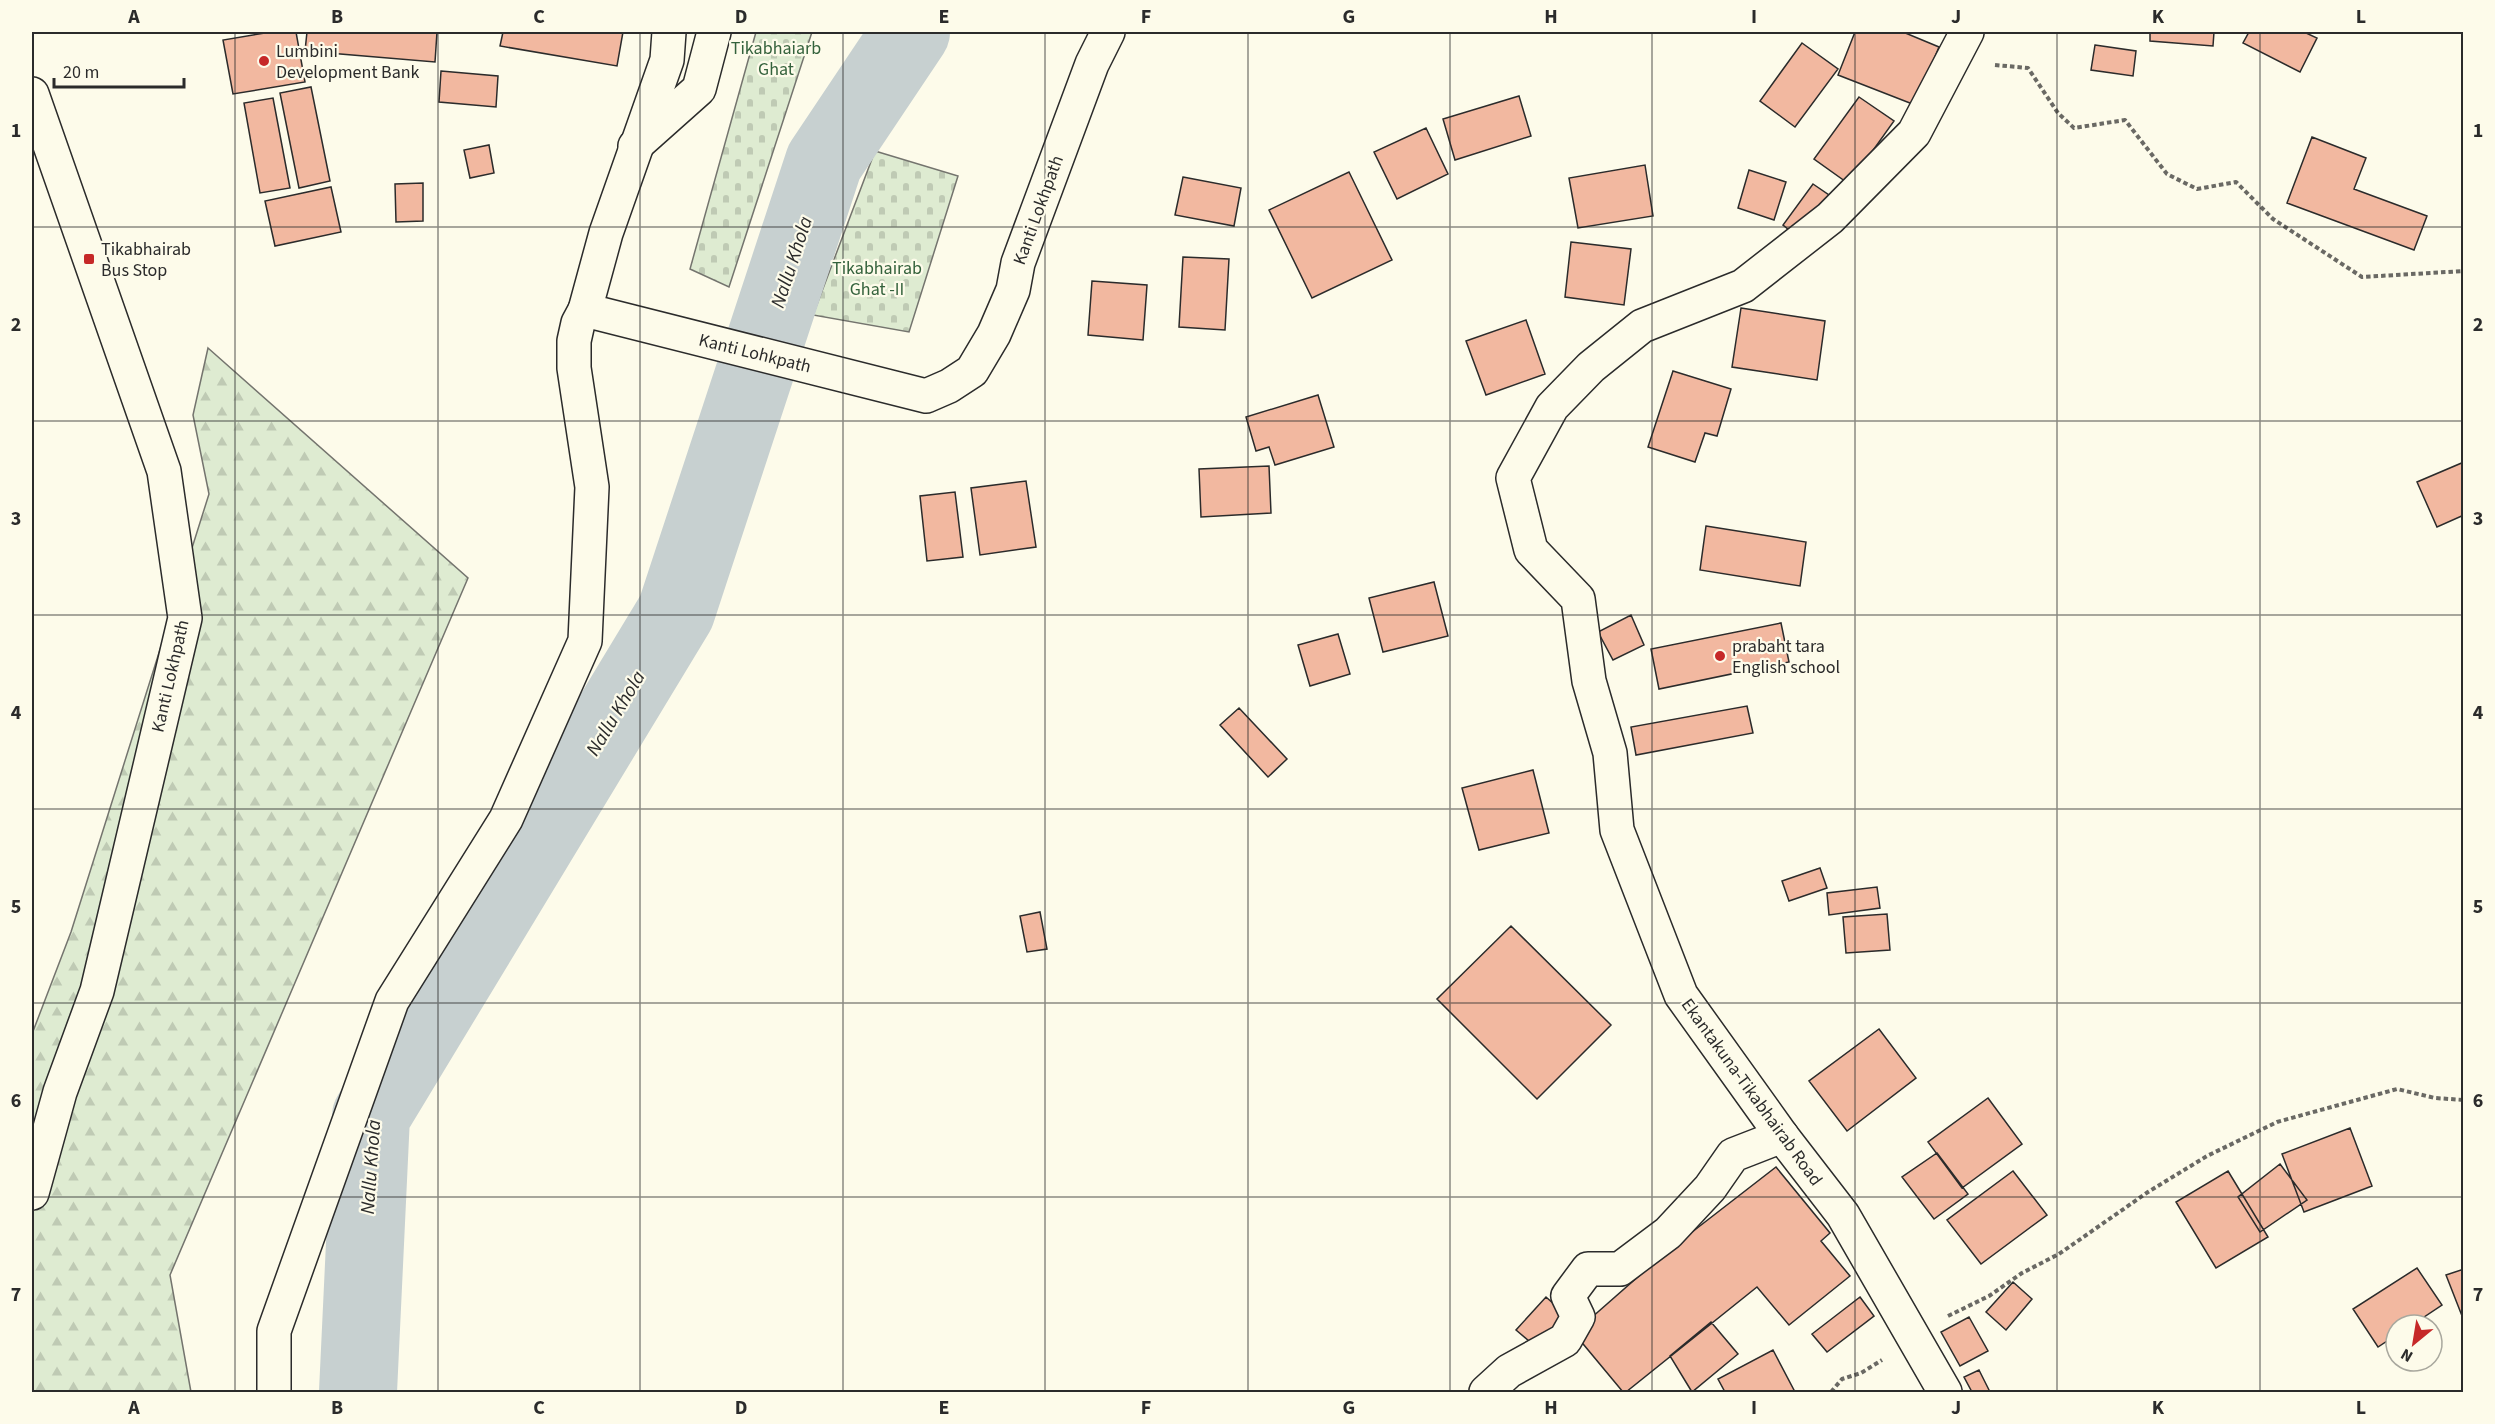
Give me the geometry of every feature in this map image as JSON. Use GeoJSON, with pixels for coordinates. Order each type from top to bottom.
{"type":"FeatureCollection","features":[{"type":"Feature","properties":{"kind":"main road"},"geometry":{"type":"LineString","coordinates":[[274,1392],[274,1331],[392,1001],[506,819],[585,640],[592,487],[574,368],[574,341],[606,233],[667,60],[669,32]]}},
{"type":"Feature","properties":{"kind":"main road"},"geometry":{"type":"LineString","coordinates":[[635,146],[699,88],[714,32]]}},
{"type":"Feature","properties":{"kind":"main road","name":"Kanti Lokhpath"},"geometry":{"type":"LineString","coordinates":[[926,396],[949,386],[972,371],[994,334],[1013,290],[1018,264],[1088,75],[1108,32]]}},
{"type":"Feature","properties":{"kind":"main road","name":"Ekantakuna-Tikabhairab Road"},"geometry":{"type":"LineString","coordinates":[[1945,1392],[1843,1215],[1782,1136],[1680,995],[1617,830],[1610,753],[1589,681],[1578,600],[1531,550],[1513,478],[1552,407],[1591,366],[1642,326],[1743,286],[1830,218],[1914,133],[1967,32]]}},
{"type":"Feature","properties":{"kind":"main road","name":"Kanti Lokhpath"},"geometry":{"type":"LineString","coordinates":[[32,94],[164,471],[185,618],[98,991],[60,1092],[32,1192]]}},
{"type":"Feature","properties":{"kind":"main road","name":"Kanti Lohkpath"},"geometry":{"type":"LineString","coordinates":[[585,310],[926,396]]}},
{"type":"Feature","properties":{"kind":"main road"},"geometry":{"type":"LineString","coordinates":[[1486,1392],[1509,1371],[1565,1340],[1578,1317],[1568,1296],[1588,1269],[1620,1269],[1668,1233],[1710,1188],[1733,1155],[1782,1136]]}},
{"type":"Feature","properties":{"kind":"path"},"geometry":{"type":"LineString","coordinates":[[1993,65],[2028,68],[2058,113],[2074,128],[2124,120],[2167,174],[2197,189],[2236,182],[2273,219],[2362,278],[2463,271]]}},
{"type":"Feature","properties":{"kind":"path"},"geometry":{"type":"LineString","coordinates":[[1989,1296],[2022,1273],[2059,1254],[2148,1192],[2207,1156],[2277,1122],[2397,1089],[2435,1098],[2463,1100]]}},
{"type":"Feature","properties":{"kind":"green space","name":"Tikabhaiarb Ghat"},"geometry":{"type":"Polygon","coordinates":[[[756,32],[812,32],[729,287],[690,269],[756,32]]]}},
{"type":"Feature","properties":{"kind":"green space","name":"Tikabhairab Ghat -II"},"geometry":{"type":"Polygon","coordinates":[[[875,151],[958,176],[909,332],[813,315],[875,151]]]}},
{"type":"Feature","properties":{"kind":"green space"},"geometry":{"type":"Polygon","coordinates":[[[208,348],[468,578],[170,1275],[191,1392],[32,1392],[32,1034],[71,932],[209,494],[193,415],[208,348]]]}},
{"type":"Feature","properties":{"kind":"building","name":"Lumbini Development Bank"},"geometry":{"type":"Polygon","coordinates":[[[271,32],[296,32],[305,82],[233,94],[223,40],[271,32]]]}},
{"type":"Feature","properties":{"kind":"building"},"geometry":{"type":"Polygon","coordinates":[[[307,32],[437,32],[435,62],[305,51],[307,32]]]}},
{"type":"Feature","properties":{"kind":"building"},"geometry":{"type":"Polygon","coordinates":[[[503,32],[623,32],[617,66],[500,46],[503,32]]]}},
{"type":"Feature","properties":{"kind":"building"},"geometry":{"type":"Polygon","coordinates":[[[1855,32],[1903,32],[1939,47],[1915,105],[1838,75],[1855,32]]]}},
{"type":"Feature","properties":{"kind":"building"},"geometry":{"type":"Polygon","coordinates":[[[2150,32],[2214,32],[2213,46],[2150,41],[2150,32]]]}},
{"type":"Feature","properties":{"kind":"building"},"geometry":{"type":"Polygon","coordinates":[[[2249,32],[2304,32],[2317,38],[2300,72],[2243,43],[2249,32]]]}},
{"type":"Feature","properties":{"kind":"building"},"geometry":{"type":"Polygon","coordinates":[[[1802,43],[1838,69],[1795,127],[1760,101],[1802,43]]]}},
{"type":"Feature","properties":{"kind":"building"},"geometry":{"type":"Polygon","coordinates":[[[2095,45],[2136,51],[2133,76],[2091,70],[2095,45]]]}},
{"type":"Feature","properties":{"kind":"building"},"geometry":{"type":"Polygon","coordinates":[[[441,71],[498,76],[496,107],[439,102],[441,71]]]}},
{"type":"Feature","properties":{"kind":"building"},"geometry":{"type":"Polygon","coordinates":[[[311,87],[330,181],[299,188],[280,93],[311,87]]]}},
{"type":"Feature","properties":{"kind":"building"},"geometry":{"type":"Polygon","coordinates":[[[1519,96],[1531,136],[1455,160],[1443,119],[1519,96]]]}},
{"type":"Feature","properties":{"kind":"building"},"geometry":{"type":"Polygon","coordinates":[[[1859,97],[1894,121],[1849,184],[1814,159],[1859,97]]]}},
{"type":"Feature","properties":{"kind":"building"},"geometry":{"type":"Polygon","coordinates":[[[273,98],[290,188],[260,193],[244,103],[273,98]]]}},
{"type":"Feature","properties":{"kind":"building"},"geometry":{"type":"Polygon","coordinates":[[[1426,128],[1448,174],[1397,199],[1374,152],[1426,128]]]}},
{"type":"Feature","properties":{"kind":"building"},"geometry":{"type":"Polygon","coordinates":[[[2312,137],[2366,158],[2354,189],[2427,216],[2414,250],[2287,203],[2312,137]]]}},
{"type":"Feature","properties":{"kind":"building"},"geometry":{"type":"Polygon","coordinates":[[[489,145],[494,173],[470,178],[464,150],[489,145]]]}},
{"type":"Feature","properties":{"kind":"building"},"geometry":{"type":"Polygon","coordinates":[[[1645,165],[1653,216],[1578,228],[1569,178],[1645,165]]]}},
{"type":"Feature","properties":{"kind":"building"},"geometry":{"type":"Polygon","coordinates":[[[1749,170],[1786,182],[1774,220],[1738,208],[1749,170]]]}},
{"type":"Feature","properties":{"kind":"building"},"geometry":{"type":"Polygon","coordinates":[[[1349,172],[1392,260],[1312,298],[1269,210],[1349,172]]]}},
{"type":"Feature","properties":{"kind":"building"},"geometry":{"type":"Polygon","coordinates":[[[1183,177],[1241,188],[1234,226],[1175,215],[1183,177]]]}},
{"type":"Feature","properties":{"kind":"building"},"geometry":{"type":"Polygon","coordinates":[[[423,183],[423,221],[396,222],[395,184],[423,183]]]}},
{"type":"Feature","properties":{"kind":"building"},"geometry":{"type":"Polygon","coordinates":[[[1813,184],[1829,195],[1799,238],[1783,225],[1813,184]]]}},
{"type":"Feature","properties":{"kind":"building"},"geometry":{"type":"Polygon","coordinates":[[[331,187],[341,232],[275,246],[265,201],[331,187]]]}},
{"type":"Feature","properties":{"kind":"building"},"geometry":{"type":"Polygon","coordinates":[[[1571,242],[1631,249],[1624,305],[1565,297],[1571,242]]]}},
{"type":"Feature","properties":{"kind":"building"},"geometry":{"type":"Polygon","coordinates":[[[1183,257],[1229,259],[1225,330],[1179,327],[1183,257]]]}},
{"type":"Feature","properties":{"kind":"building"},"geometry":{"type":"Polygon","coordinates":[[[1092,281],[1147,285],[1143,340],[1088,335],[1092,281]]]}},
{"type":"Feature","properties":{"kind":"building"},"geometry":{"type":"Polygon","coordinates":[[[1741,308],[1825,321],[1817,380],[1732,367],[1741,308]]]}},
{"type":"Feature","properties":{"kind":"building"},"geometry":{"type":"Polygon","coordinates":[[[1526,320],[1545,374],[1486,395],[1466,341],[1526,320]]]}},
{"type":"Feature","properties":{"kind":"building"},"geometry":{"type":"Polygon","coordinates":[[[1673,371],[1731,389],[1717,436],[1705,433],[1695,462],[1648,447],[1673,371]]]}},
{"type":"Feature","properties":{"kind":"building"},"geometry":{"type":"Polygon","coordinates":[[[1318,395],[1334,447],[1275,465],[1269,447],[1256,451],[1246,417],[1318,395]]]}},
{"type":"Feature","properties":{"kind":"building"},"geometry":{"type":"Polygon","coordinates":[[[2464,462],[2464,515],[2437,527],[2417,482],[2464,462]]]}},
{"type":"Feature","properties":{"kind":"building"},"geometry":{"type":"Polygon","coordinates":[[[1269,466],[1271,513],[1201,517],[1199,469],[1269,466]]]}},
{"type":"Feature","properties":{"kind":"building"},"geometry":{"type":"Polygon","coordinates":[[[1026,481],[1036,547],[980,555],[971,488],[1026,481]]]}},
{"type":"Feature","properties":{"kind":"building"},"geometry":{"type":"Polygon","coordinates":[[[955,492],[963,557],[927,561],[920,496],[955,492]]]}},
{"type":"Feature","properties":{"kind":"building"},"geometry":{"type":"Polygon","coordinates":[[[1706,526],[1806,542],[1800,586],[1700,570],[1706,526]]]}},
{"type":"Feature","properties":{"kind":"building"},"geometry":{"type":"Polygon","coordinates":[[[1434,582],[1448,636],[1383,652],[1369,598],[1434,582]]]}},
{"type":"Feature","properties":{"kind":"building"},"geometry":{"type":"Polygon","coordinates":[[[1631,615],[1644,645],[1613,660],[1598,632],[1631,615]]]}},
{"type":"Feature","properties":{"kind":"building","name":"prabaht tara English school"},"geometry":{"type":"Polygon","coordinates":[[[1781,623],[1789,662],[1659,689],[1651,649],[1781,623]]]}},
{"type":"Feature","properties":{"kind":"building"},"geometry":{"type":"Polygon","coordinates":[[[1338,634],[1350,674],[1310,686],[1298,645],[1338,634]]]}},
{"type":"Feature","properties":{"kind":"building"},"geometry":{"type":"Polygon","coordinates":[[[1747,706],[1753,733],[1636,755],[1631,727],[1747,706]]]}},
{"type":"Feature","properties":{"kind":"building"},"geometry":{"type":"Polygon","coordinates":[[[1239,708],[1287,759],[1268,777],[1220,725],[1239,708]]]}},
{"type":"Feature","properties":{"kind":"building"},"geometry":{"type":"Polygon","coordinates":[[[1533,770],[1549,833],[1479,850],[1462,788],[1533,770]]]}},
{"type":"Feature","properties":{"kind":"building"},"geometry":{"type":"Polygon","coordinates":[[[1820,868],[1827,888],[1789,901],[1782,881],[1820,868]]]}},
{"type":"Feature","properties":{"kind":"building"},"geometry":{"type":"Polygon","coordinates":[[[1877,887],[1880,908],[1829,915],[1827,893],[1877,887]]]}},
{"type":"Feature","properties":{"kind":"building"},"geometry":{"type":"Polygon","coordinates":[[[1040,912],[1047,949],[1027,952],[1020,916],[1040,912]]]}},
{"type":"Feature","properties":{"kind":"building"},"geometry":{"type":"Polygon","coordinates":[[[1887,914],[1890,950],[1846,953],[1843,917],[1887,914]]]}},
{"type":"Feature","properties":{"kind":"building"},"geometry":{"type":"Polygon","coordinates":[[[1511,926],[1611,1025],[1537,1099],[1437,999],[1511,926]]]}},
{"type":"Feature","properties":{"kind":"building"},"geometry":{"type":"Polygon","coordinates":[[[1879,1029],[1916,1078],[1847,1131],[1809,1081],[1879,1029]]]}},
{"type":"Feature","properties":{"kind":"building"},"geometry":{"type":"Polygon","coordinates":[[[1988,1098],[2022,1144],[1962,1188],[1928,1142],[1988,1098]]]}},
{"type":"Feature","properties":{"kind":"building"},"geometry":{"type":"Polygon","coordinates":[[[2350,1128],[2372,1186],[2304,1212],[2282,1154],[2350,1128]]]}},
{"type":"Feature","properties":{"kind":"building"},"geometry":{"type":"Polygon","coordinates":[[[1937,1153],[1968,1194],[1934,1219],[1902,1177],[1937,1153]]]}},
{"type":"Feature","properties":{"kind":"building"},"geometry":{"type":"Polygon","coordinates":[[[2280,1164],[2307,1200],[2260,1232],[2238,1197],[2280,1164]]]}},
{"type":"Feature","properties":{"kind":"building"},"geometry":{"type":"Polygon","coordinates":[[[1776,1167],[1830,1233],[1821,1241],[1850,1276],[1789,1325],[1757,1287],[1626,1392],[1623,1392],[1574,1333],[1665,1253],[1776,1167]]]}},
{"type":"Feature","properties":{"kind":"building"},"geometry":{"type":"Polygon","coordinates":[[[2013,1171],[2047,1215],[1981,1264],[1947,1220],[2013,1171]]]}},
{"type":"Feature","properties":{"kind":"building"},"geometry":{"type":"Polygon","coordinates":[[[2228,1171],[2268,1237],[2216,1268],[2176,1202],[2228,1171]]]}},
{"type":"Feature","properties":{"kind":"building"},"geometry":{"type":"Polygon","coordinates":[[[2417,1268],[2442,1305],[2430,1313],[2384,1313],[2384,1343],[2378,1347],[2353,1309],[2417,1268]]]}},
{"type":"Feature","properties":{"kind":"building"},"geometry":{"type":"Polygon","coordinates":[[[2464,1269],[2464,1321],[2446,1275],[2464,1269]]]}},
{"type":"Feature","properties":{"kind":"building"},"geometry":{"type":"Polygon","coordinates":[[[2013,1282],[2032,1299],[2006,1330],[1986,1312],[2013,1282]]]}},
{"type":"Feature","properties":{"kind":"building"},"geometry":{"type":"Polygon","coordinates":[[[1546,1297],[1565,1314],[1536,1347],[1516,1330],[1546,1297]]]}},
{"type":"Feature","properties":{"kind":"building"},"geometry":{"type":"Polygon","coordinates":[[[1860,1297],[1874,1316],[1827,1352],[1812,1334],[1860,1297]]]}},
{"type":"Feature","properties":{"kind":"building"},"geometry":{"type":"Polygon","coordinates":[[[1969,1317],[1988,1351],[1960,1366],[1941,1332],[1969,1317]]]}},
{"type":"Feature","properties":{"kind":"building"},"geometry":{"type":"Polygon","coordinates":[[[1711,1322],[1738,1354],[1692,1392],[1670,1356],[1711,1322]]]}},
{"type":"Feature","properties":{"kind":"building"},"geometry":{"type":"Polygon","coordinates":[[[1773,1350],[1795,1392],[1725,1392],[1718,1379],[1773,1350]]]}},
{"type":"Feature","properties":{"kind":"building"},"geometry":{"type":"Polygon","coordinates":[[[1979,1370],[1990,1392],[1972,1392],[1964,1377],[1979,1370]]]}},
{"type":"Feature","properties":{"kind":"waterway","name":"Nallu Khola"},"geometry":{"type":"LineString","coordinates":[[358,1392],[371,1116],[676,612],[824,162],[911,32]]}},
{"type":"Feature","properties":{"kind":"place","name":"Lumbini Development Bank"},"geometry":{"type":"Point","coordinates":[264,61]}},
{"type":"Feature","properties":{"kind":"place","name":"Tikabhairab Bus Stop"},"geometry":{"type":"Point","coordinates":[89,259]}},
{"type":"Feature","properties":{"kind":"place","name":"prabaht tara English school"},"geometry":{"type":"Point","coordinates":[1720,656]}}]}
